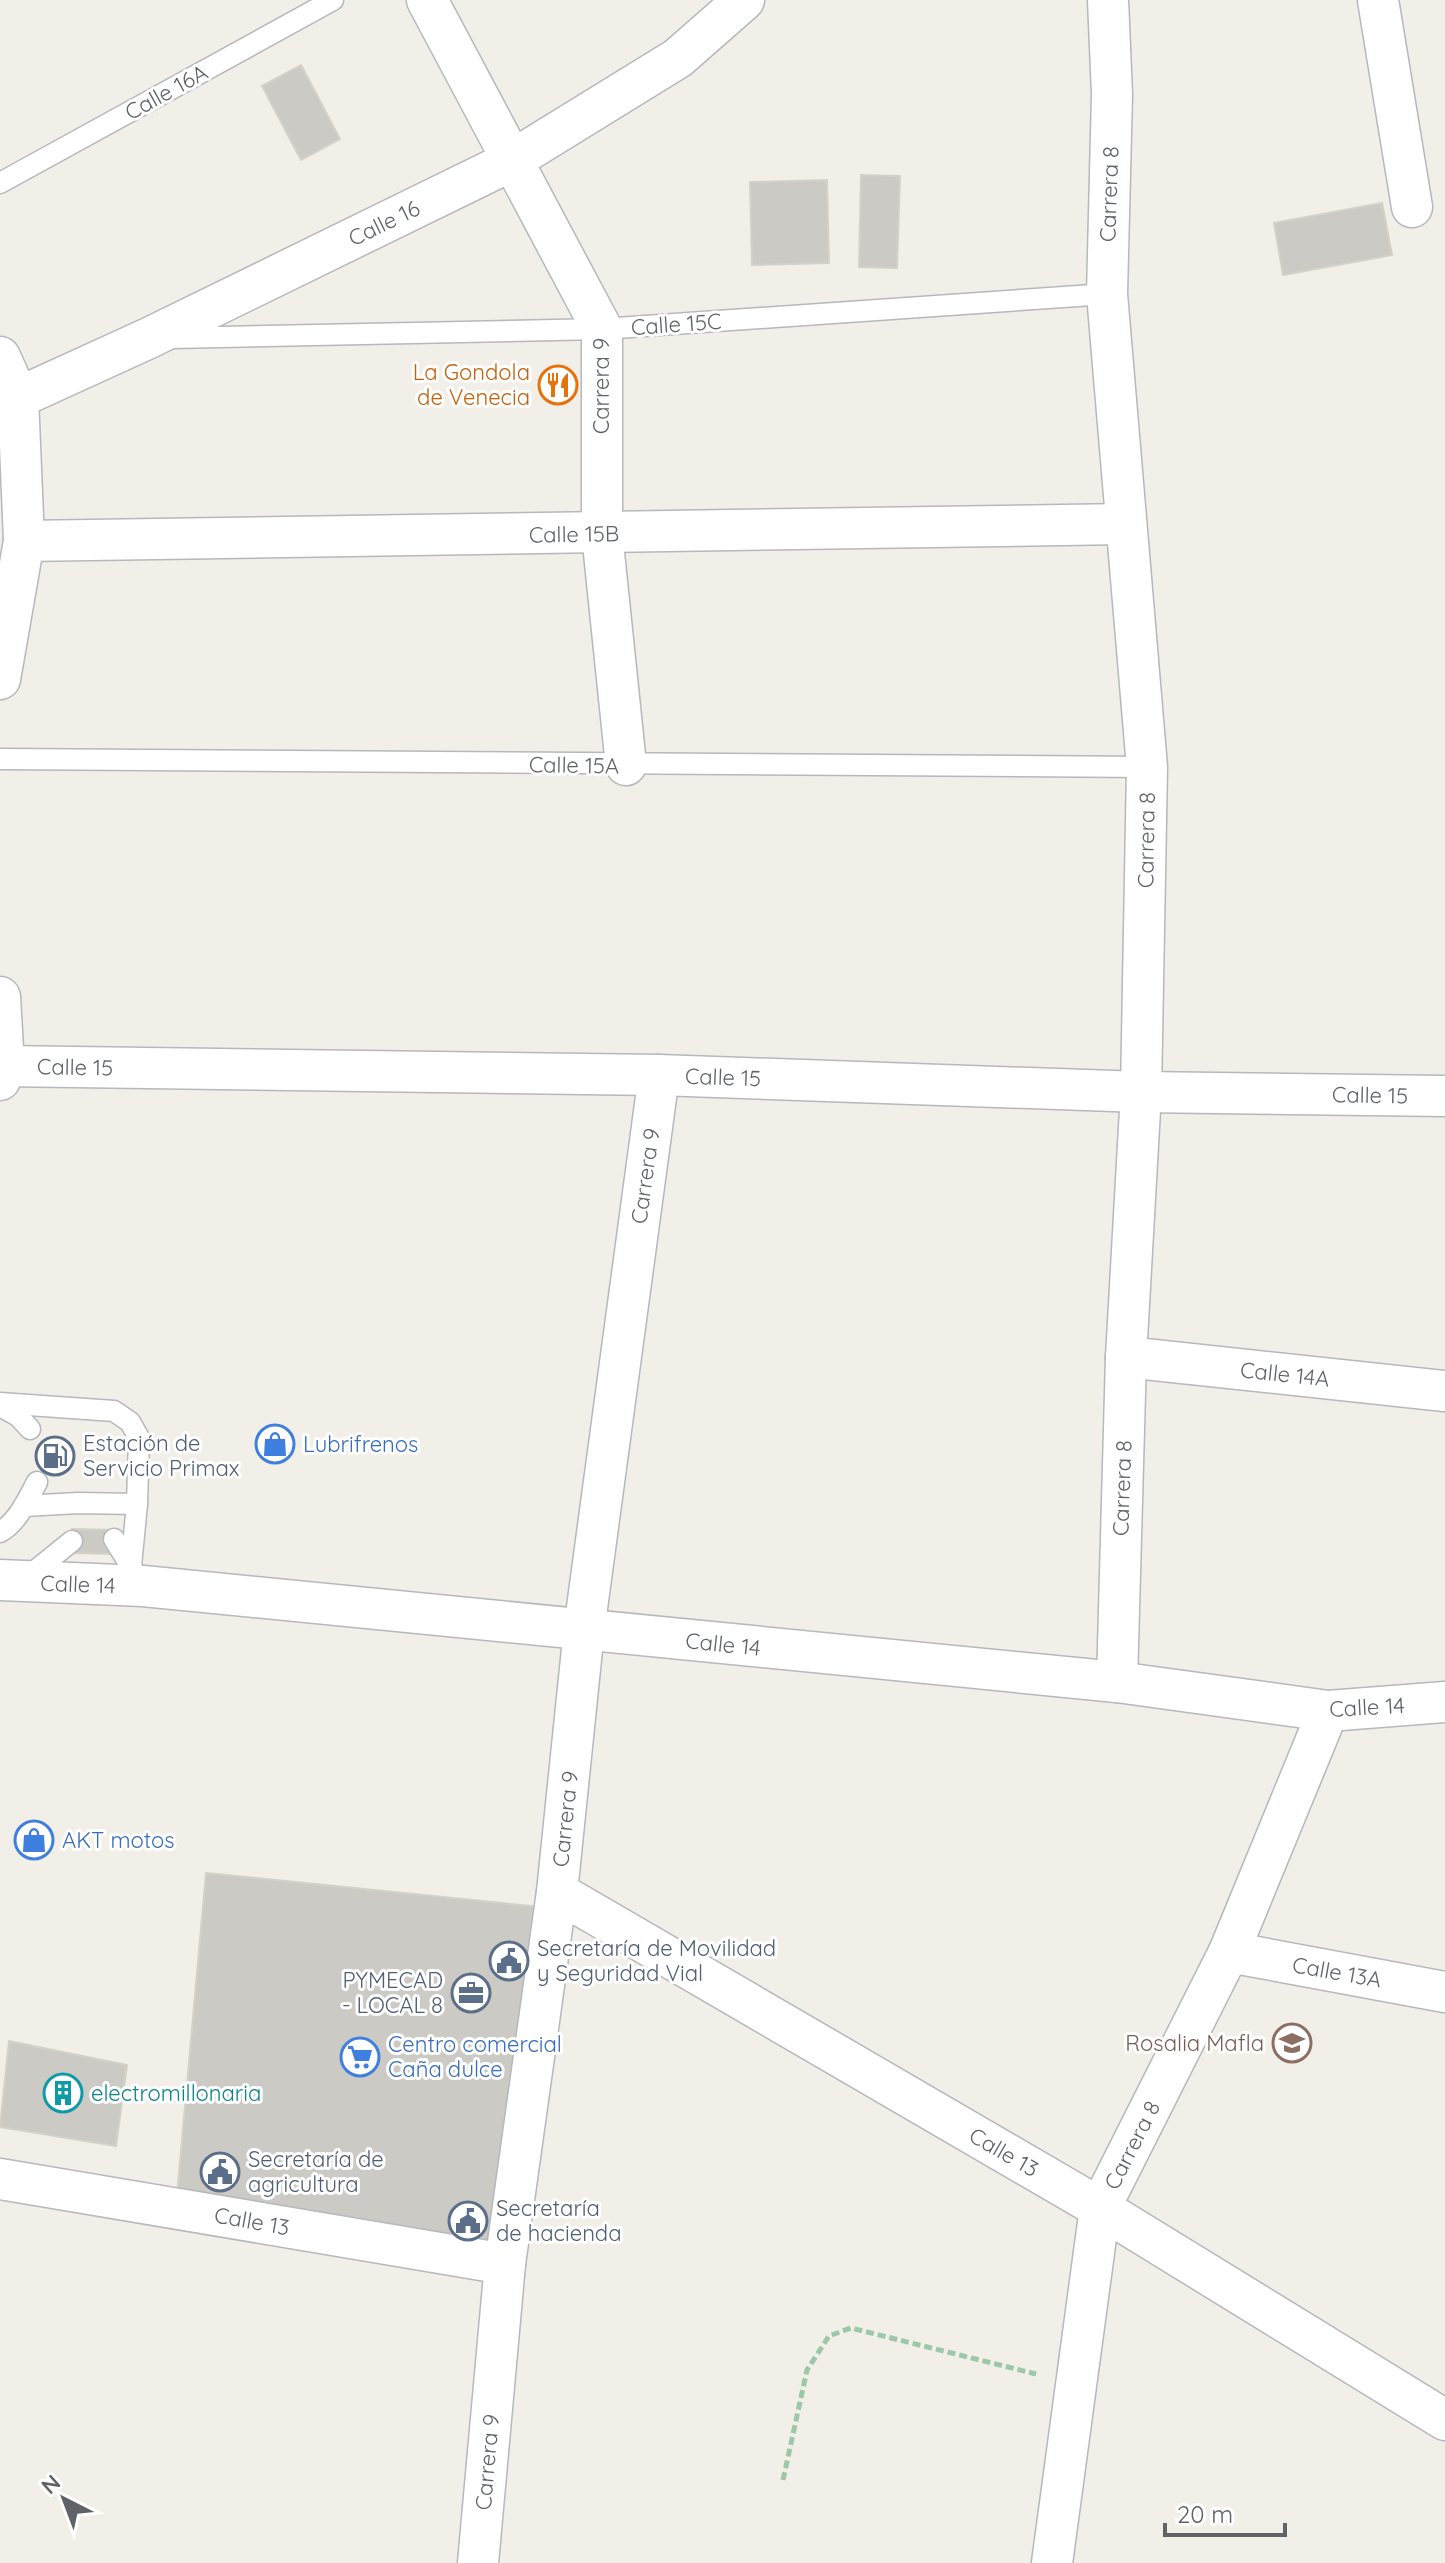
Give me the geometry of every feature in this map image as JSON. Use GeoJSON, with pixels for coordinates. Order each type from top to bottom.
{"type":"FeatureCollection","features":[{"type":"Feature","properties":{"kind":"street","name":"Carrera 9"},"geometry":{"type":"LineString","coordinates":[[427,0],[602,329],[602,534],[626,765]]}},
{"type":"Feature","properties":{"kind":"street","name":"Calle 16"},"geometry":{"type":"LineString","coordinates":[[9,401],[149,338],[511,161],[678,58],[744,0]]}},
{"type":"Feature","properties":{"kind":"street","name":"Carrera 8"},"geometry":{"type":"LineString","coordinates":[[1108,0],[1112,94],[1107,294],[1147,767],[1141,1092],[1126,1357],[1117,1682]]}},
{"type":"Feature","properties":{"kind":"street"},"geometry":{"type":"LineString","coordinates":[[1378,0],[1412,207]]}},
{"type":"Feature","properties":{"kind":"street"},"geometry":{"type":"LineString","coordinates":[[0,357],[9,401],[24,541],[0,679]]}},
{"type":"Feature","properties":{"kind":"street","name":"Calle 15B"},"geometry":{"type":"LineString","coordinates":[[24,541],[1125,524]]}},
{"type":"Feature","properties":{"kind":"street"},"geometry":{"type":"LineString","coordinates":[[0,997],[1,1071]]}},
{"type":"Feature","properties":{"kind":"street","name":"Calle 15"},"geometry":{"type":"LineString","coordinates":[[1,1071],[659,1075],[1141,1092],[1445,1096]]}},
{"type":"Feature","properties":{"kind":"street","name":"Carrera 9"},"geometry":{"type":"LineString","coordinates":[[478,2563],[505,2264],[557,1892],[584,1630],[659,1075]]}},
{"type":"Feature","properties":{"kind":"street","name":"Calle 14A"},"geometry":{"type":"LineString","coordinates":[[1126,1357],[1445,1391]]}},
{"type":"Feature","properties":{"kind":"street","name":"Calle 14"},"geometry":{"type":"LineString","coordinates":[[11,1581],[137,1576],[584,1630],[1117,1682],[1328,1711],[1445,1702]]}},
{"type":"Feature","properties":{"kind":"street","name":"Carrera 8"},"geometry":{"type":"LineString","coordinates":[[1052,2563],[1100,2208],[1229,1952],[1328,1711]]}},
{"type":"Feature","properties":{"kind":"street","name":"Calle 13"},"geometry":{"type":"LineString","coordinates":[[557,1892],[1100,2208],[1445,2420]]}},
{"type":"Feature","properties":{"kind":"street","name":"Calle 13A"},"geometry":{"type":"LineString","coordinates":[[1229,1952],[1445,1992]]}},
{"type":"Feature","properties":{"kind":"street","name":"Calle 13"},"geometry":{"type":"LineString","coordinates":[[0,2179],[505,2264]]}},
{"type":"Feature","properties":{"kind":"lane","name":"Calle 16A"},"geometry":{"type":"LineString","coordinates":[[0,183],[333,0]]}},
{"type":"Feature","properties":{"kind":"lane","name":"Calle 15C"},"geometry":{"type":"LineString","coordinates":[[149,338],[602,329],[1107,294]]}},
{"type":"Feature","properties":{"kind":"lane","name":"Calle 15A"},"geometry":{"type":"LineString","coordinates":[[0,759],[1147,767]]}},
{"type":"Feature","properties":{"kind":"lane"},"geometry":{"type":"LineString","coordinates":[[0,1404],[30,1429]]}},
{"type":"Feature","properties":{"kind":"lane"},"geometry":{"type":"LineString","coordinates":[[0,1404],[114,1411],[130,1422],[139,1438],[137,1576]]}},
{"type":"Feature","properties":{"kind":"lane"},"geometry":{"type":"LineString","coordinates":[[0,1532],[24,1506],[37,1482]]}},
{"type":"Feature","properties":{"kind":"lane"},"geometry":{"type":"LineString","coordinates":[[24,1506],[137,1504]]}},
{"type":"Feature","properties":{"kind":"lane"},"geometry":{"type":"LineString","coordinates":[[114,1539],[137,1576]]}},
{"type":"Feature","properties":{"kind":"lane"},"geometry":{"type":"LineString","coordinates":[[11,1581],[72,1541]]}},
{"type":"Feature","properties":{"kind":"path"},"geometry":{"type":"LineString","coordinates":[[783,2480],[807,2370],[829,2336],[851,2328],[1018,2369]]}},
{"type":"Feature","properties":{"kind":"building"},"geometry":{"type":"Polygon","coordinates":[[[301,65],[340,139],[301,160],[262,86],[301,65]]]}},
{"type":"Feature","properties":{"kind":"building"},"geometry":{"type":"Polygon","coordinates":[[[861,175],[900,176],[897,268],[859,267],[861,175]]]}},
{"type":"Feature","properties":{"kind":"building"},"geometry":{"type":"Polygon","coordinates":[[[827,180],[829,263],[752,265],[750,182],[827,180]]]}},
{"type":"Feature","properties":{"kind":"building"},"geometry":{"type":"Polygon","coordinates":[[[1382,203],[1392,255],[1283,275],[1274,223],[1382,203]]]}},
{"type":"Feature","properties":{"kind":"building"},"geometry":{"type":"Polygon","coordinates":[[[72,1529],[114,1530],[114,1554],[72,1553],[72,1529]]]}},
{"type":"Feature","properties":{"kind":"building","name":"Centro comercial Caña dulce"},"geometry":{"type":"Polygon","coordinates":[[[206,1873],[551,1908],[501,2259],[176,2207],[206,1873]]]}},
{"type":"Feature","properties":{"kind":"building","name":"electromillonaria"},"geometry":{"type":"Polygon","coordinates":[[[9,2041],[127,2065],[116,2146],[0,2127],[9,2041]]]}},
{"type":"Feature","properties":{"kind":"place","name":"La Gondola de Venecia"},"geometry":{"type":"Point","coordinates":[558,385]}},
{"type":"Feature","properties":{"kind":"place","name":"Lubrifrenos"},"geometry":{"type":"Point","coordinates":[275,1444]}},
{"type":"Feature","properties":{"kind":"place","name":"Estación de Servicio Primax"},"geometry":{"type":"Point","coordinates":[55,1456]}},
{"type":"Feature","properties":{"kind":"place","name":"AKT motos"},"geometry":{"type":"Point","coordinates":[34,1840]}},
{"type":"Feature","properties":{"kind":"place","name":"Secretaría de Movilidad y Seguridad Vial"},"geometry":{"type":"Point","coordinates":[509,1961]}},
{"type":"Feature","properties":{"kind":"place","name":"PYMECAD - LOCAL 8"},"geometry":{"type":"Point","coordinates":[471,1993]}},
{"type":"Feature","properties":{"kind":"place","name":"Rosalia Mafla"},"geometry":{"type":"Point","coordinates":[1292,2043]}},
{"type":"Feature","properties":{"kind":"place","name":"Centro comercial Caña dulce"},"geometry":{"type":"Point","coordinates":[360,2057]}},
{"type":"Feature","properties":{"kind":"place","name":"electromillonaria"},"geometry":{"type":"Point","coordinates":[63,2093]}},
{"type":"Feature","properties":{"kind":"place","name":"Secretaría de agricultura"},"geometry":{"type":"Point","coordinates":[220,2172]}},
{"type":"Feature","properties":{"kind":"place","name":"Secretaría de hacienda"},"geometry":{"type":"Point","coordinates":[468,2221]}}]}
